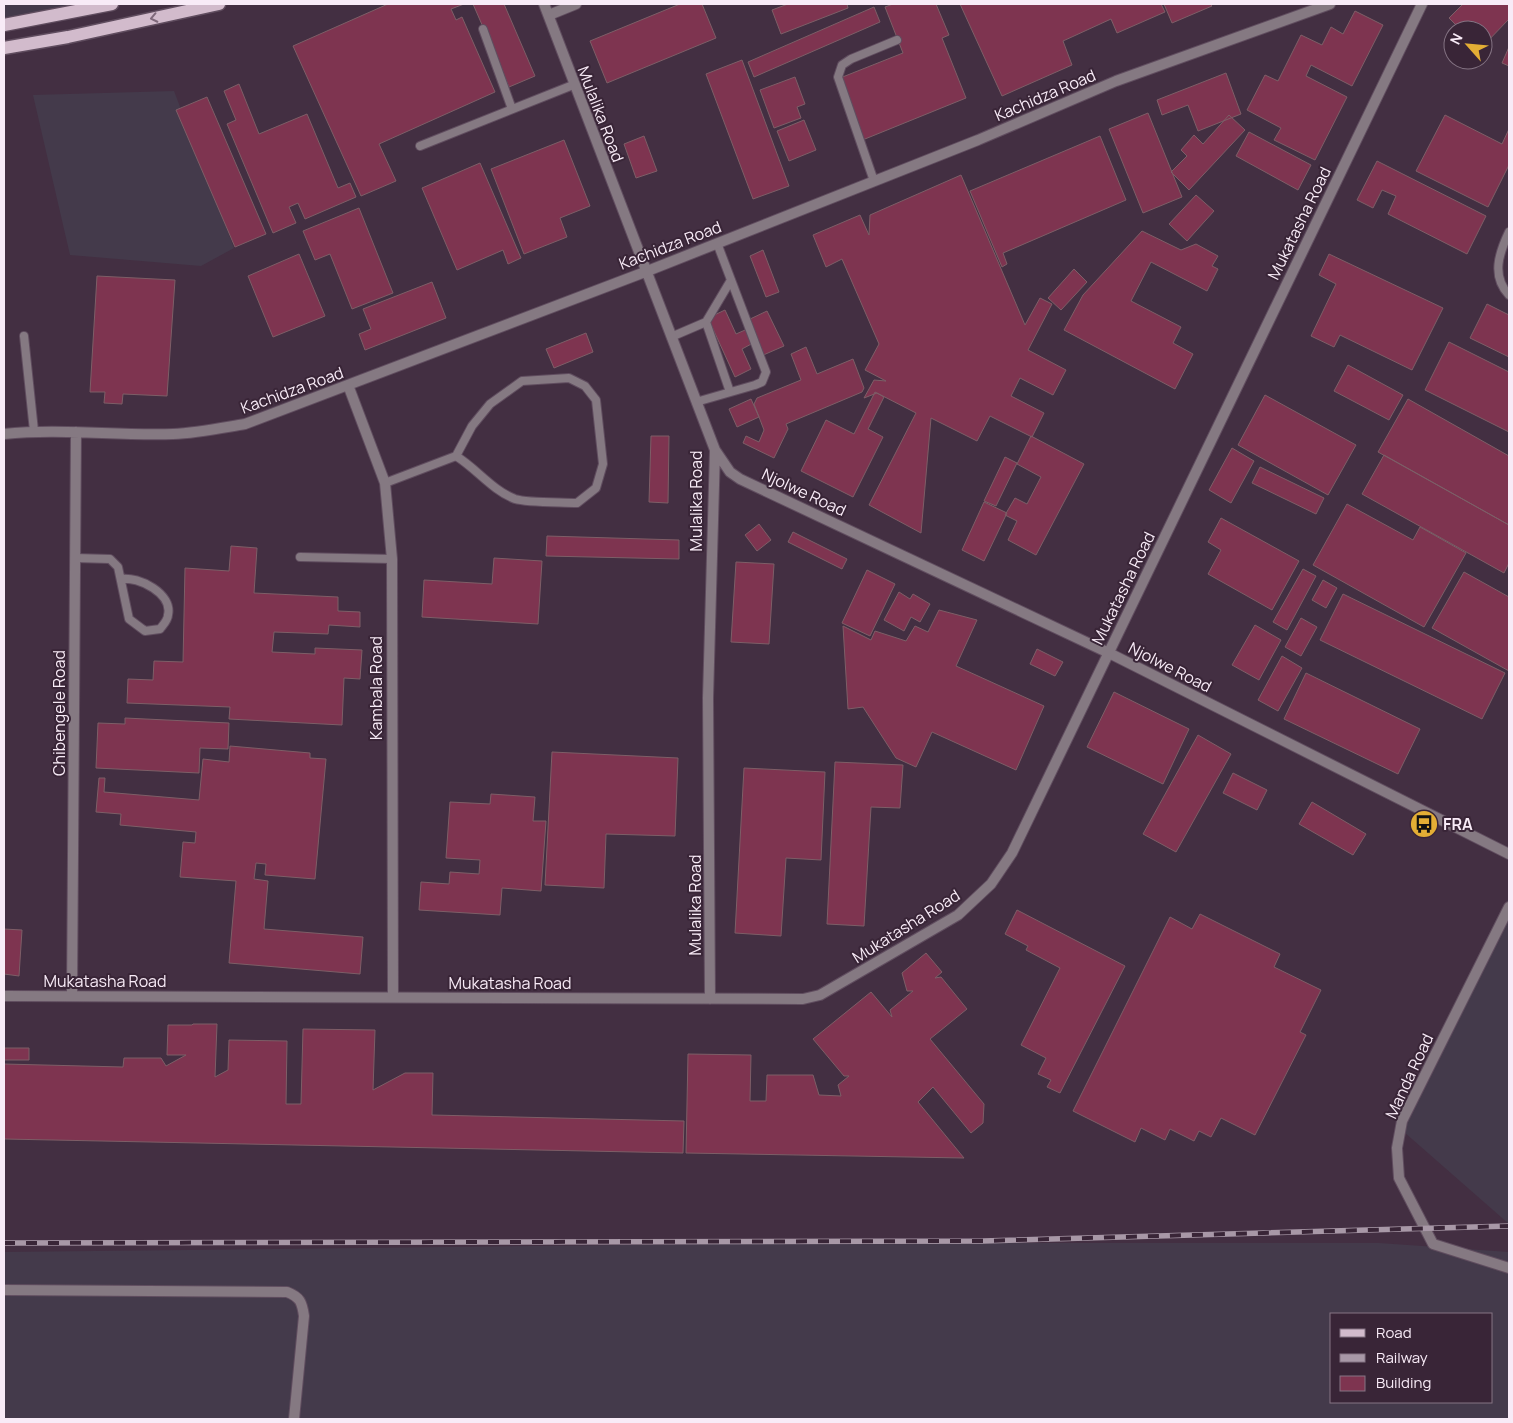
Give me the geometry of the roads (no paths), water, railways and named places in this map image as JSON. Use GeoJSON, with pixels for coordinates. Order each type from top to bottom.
{"type":"FeatureCollection","features":[{"type":"Feature","properties":{"kind":"main road"},"geometry":{"type":"LineString","coordinates":[[4,25],[63,9],[112,4]]}},
{"type":"Feature","properties":{"kind":"main road"},"geometry":{"type":"LineString","coordinates":[[4,48],[68,37],[219,4]]}},
{"type":"Feature","properties":{"kind":"street","name":"Mulalika Road"},"geometry":{"type":"LineString","coordinates":[[544,4],[573,85],[715,450],[708,698],[710,999]]}},
{"type":"Feature","properties":{"kind":"street"},"geometry":{"type":"LineString","coordinates":[[549,15],[576,4]]}},
{"type":"Feature","properties":{"kind":"street","name":"Kachidza Road"},"geometry":{"type":"LineString","coordinates":[[4,434],[34,431],[135,434],[205,431],[245,424],[645,272],[874,181],[1116,81],[1330,4]]}},
{"type":"Feature","properties":{"kind":"street","name":"Mukatasha Road"},"geometry":{"type":"LineString","coordinates":[[4,996],[788,1000],[820,995],[958,915],[991,884],[1012,853],[1422,4]]}},
{"type":"Feature","properties":{"kind":"street","name":"Kambala Road"},"geometry":{"type":"LineString","coordinates":[[348,385],[385,483],[392,560],[393,997]]}},
{"type":"Feature","properties":{"kind":"street","name":"Chibengele Road"},"geometry":{"type":"LineString","coordinates":[[72,995],[76,432]]}},
{"type":"Feature","properties":{"kind":"street","name":"Njolwe Road"},"geometry":{"type":"LineString","coordinates":[[715,450],[730,472],[740,479],[1109,652],[1509,854]]}},
{"type":"Feature","properties":{"kind":"street","name":"Manda Road"},"geometry":{"type":"LineString","coordinates":[[1509,907],[1402,1121],[1397,1148],[1399,1178],[1432,1244],[1509,1268]]}},
{"type":"Feature","properties":{"kind":"street"},"geometry":{"type":"LineString","coordinates":[[4,1290],[287,1292],[298,1297],[303,1304],[304,1316],[294,1419]]}},
{"type":"Feature","properties":{"kind":"lane"},"geometry":{"type":"LineString","coordinates":[[483,29],[512,109]]}},
{"type":"Feature","properties":{"kind":"lane"},"geometry":{"type":"LineString","coordinates":[[874,181],[838,77],[842,65],[852,58],[897,40]]}},
{"type":"Feature","properties":{"kind":"lane"},"geometry":{"type":"LineString","coordinates":[[420,146],[573,85]]}},
{"type":"Feature","properties":{"kind":"lane"},"geometry":{"type":"LineString","coordinates":[[1509,232],[1501,250],[1497,275],[1509,295]]}},
{"type":"Feature","properties":{"kind":"lane"},"geometry":{"type":"LineString","coordinates":[[696,402],[762,382],[766,372],[717,243]]}},
{"type":"Feature","properties":{"kind":"lane"},"geometry":{"type":"LineString","coordinates":[[670,337],[706,322],[731,280]]}},
{"type":"Feature","properties":{"kind":"lane"},"geometry":{"type":"LineString","coordinates":[[706,322],[730,392]]}},
{"type":"Feature","properties":{"kind":"lane"},"geometry":{"type":"LineString","coordinates":[[24,336],[34,431]]}},
{"type":"Feature","properties":{"kind":"lane"},"geometry":{"type":"LineString","coordinates":[[385,483],[456,456],[472,426],[490,404],[522,380],[569,378],[586,386],[596,400],[603,464],[596,488],[577,503],[516,499],[490,484],[473,466],[456,456]]}},
{"type":"Feature","properties":{"kind":"lane"},"geometry":{"type":"LineString","coordinates":[[300,557],[392,560]]}},
{"type":"Feature","properties":{"kind":"lane"},"geometry":{"type":"LineString","coordinates":[[75,558],[110,559],[118,567],[129,619],[145,630],[160,629],[168,616],[167,602],[152,586],[121,579]]}},
{"type":"Feature","properties":{"kind":"railway"},"geometry":{"type":"LineString","coordinates":[[4,1243],[983,1241],[1509,1226]]}},
{"type":"Feature","properties":{"kind":"place","name":"FRA"},"geometry":{"type":"Point","coordinates":[1424,824]}}]}
